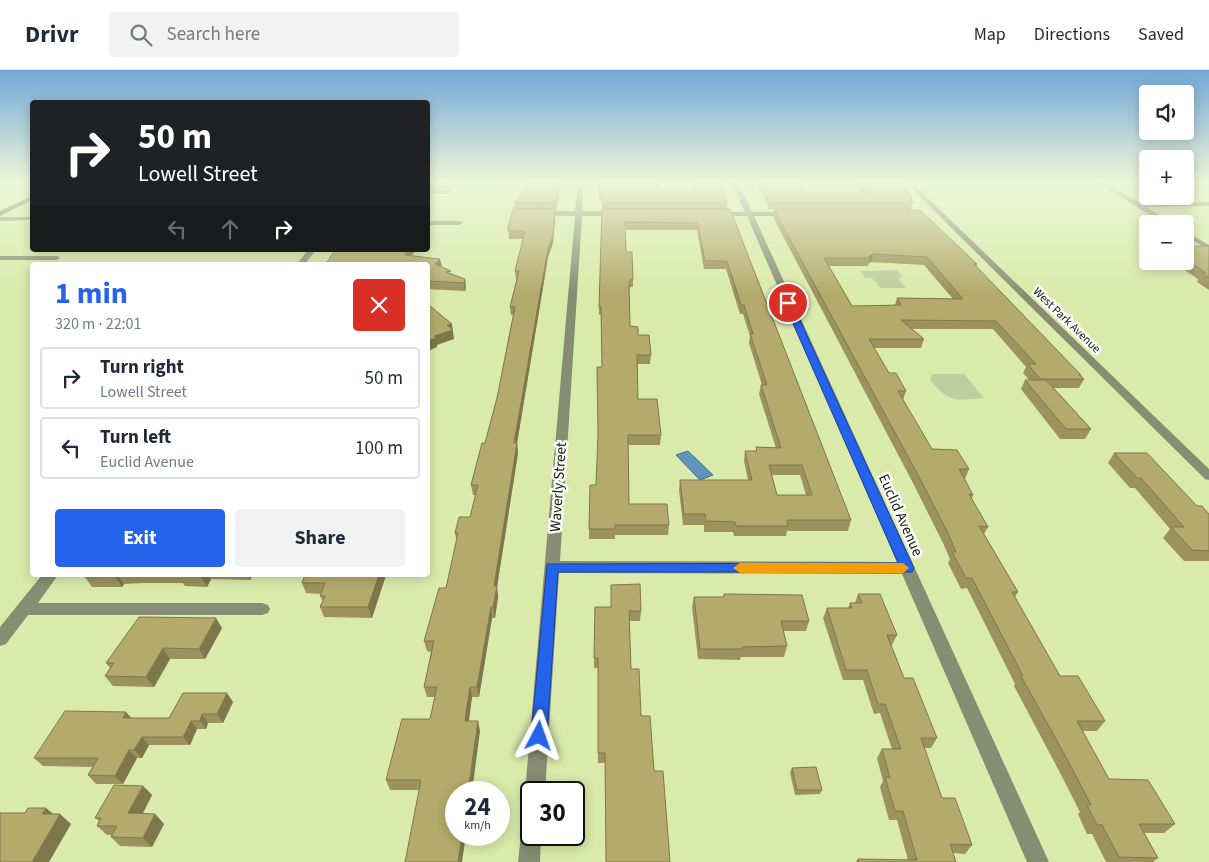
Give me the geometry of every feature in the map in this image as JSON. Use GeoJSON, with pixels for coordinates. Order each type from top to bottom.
{"type":"FeatureCollection","features":[{"type":"Feature","properties":{"kind":"street","name":"Waverly Street"},"geometry":{"type":"LineString","coordinates":[[536,781],[577,219]]}},
{"type":"Feature","properties":{"kind":"street","name":"Euclid Avenue"},"geometry":{"type":"LineString","coordinates":[[750,219],[1038,862]]}},
{"type":"Feature","properties":{"kind":"street","name":"West Park Avenue"},"geometry":{"type":"LineString","coordinates":[[940,219],[1209,476]]}},
{"type":"Feature","properties":{"kind":"street"},"geometry":{"type":"LineString","coordinates":[[430,223],[458,223]]}},
{"type":"Feature","properties":{"kind":"street"},"geometry":{"type":"LineString","coordinates":[[1194,238],[1207,246]]}},
{"type":"Feature","properties":{"kind":"street"},"geometry":{"type":"LineString","coordinates":[[302,262],[310,252]]}},
{"type":"Feature","properties":{"kind":"street"},"geometry":{"type":"LineString","coordinates":[[552,567],[907,568]]}},
{"type":"Feature","properties":{"kind":"street"},"geometry":{"type":"LineString","coordinates":[[0,639],[49,577]]}},
{"type":"Feature","properties":{"kind":"street"},"geometry":{"type":"LineString","coordinates":[[24,609],[262,609]]}},
{"type":"Feature","properties":{"kind":"street"},"geometry":{"type":"LineString","coordinates":[[529,862],[530,846]]}},
{"type":"Feature","properties":{"kind":"lane"},"geometry":{"type":"LineString","coordinates":[[0,258],[57,258]]}},
{"type":"Feature","properties":{"kind":"green space"},"geometry":{"type":"Polygon","coordinates":[[[897,270],[903,277],[898,278],[906,288],[880,288],[872,278],[865,278],[860,271],[897,270]]]}},
{"type":"Feature","properties":{"kind":"green space"},"geometry":{"type":"Polygon","coordinates":[[[932,374],[964,374],[984,398],[959,400],[948,397],[930,380],[932,374]]]}},
{"type":"Feature","properties":{"kind":"water"},"geometry":{"type":"Polygon","coordinates":[[[688,451],[713,475],[700,480],[676,455],[688,451]]]}},
{"type":"Feature","properties":{"kind":"building"},"geometry":{"type":"Polygon","coordinates":[[[510,219],[554,219],[553,235],[548,249],[514,443],[517,443],[494,586],[497,586],[493,607],[491,607],[477,687],[470,687],[465,721],[478,721],[470,781],[445,781],[445,846],[460,846],[458,862],[405,862],[421,780],[386,780],[402,719],[430,719],[437,687],[424,687],[434,641],[424,641],[439,588],[446,588],[458,533],[455,533],[459,517],[470,517],[478,485],[471,485],[497,398],[515,307],[510,307],[519,271],[515,271],[525,231],[508,231],[510,219]]]}},
{"type":"Feature","properties":{"kind":"building"},"geometry":{"type":"Polygon","coordinates":[[[602,219],[734,219],[851,520],[787,520],[788,526],[736,526],[735,522],[706,521],[705,514],[684,514],[680,480],[752,480],[745,451],[757,451],[756,447],[781,448],[761,385],[767,385],[750,334],[753,334],[744,305],[741,305],[727,261],[705,261],[698,223],[625,222],[626,252],[632,252],[633,279],[631,279],[629,284],[630,326],[638,327],[638,335],[649,335],[651,355],[637,355],[638,399],[657,399],[661,435],[628,435],[629,504],[667,504],[669,525],[615,525],[615,529],[589,529],[590,485],[596,485],[598,435],[597,367],[602,367],[601,307],[599,307],[602,219]],[[769,465],[777,495],[812,495],[802,465],[769,465]]]}},
{"type":"Feature","properties":{"kind":"building"},"geometry":{"type":"Polygon","coordinates":[[[779,219],[929,219],[977,264],[974,264],[1084,379],[1040,379],[1028,364],[1036,364],[996,321],[901,320],[924,339],[869,339],[889,373],[896,373],[906,391],[898,391],[932,449],[957,450],[969,469],[959,469],[973,495],[969,494],[988,527],[979,526],[1018,592],[1012,592],[1060,676],[1078,676],[1105,721],[1077,721],[1109,779],[1148,780],[1175,824],[1139,824],[1158,858],[1119,857],[1102,825],[1097,825],[1087,805],[1091,805],[1021,676],[1023,676],[972,578],[966,578],[952,552],[956,552],[948,533],[779,219]],[[873,254],[869,256],[870,258],[824,258],[852,306],[901,305],[897,298],[963,299],[927,257],[873,254]]]}},
{"type":"Feature","properties":{"kind":"building"},"geometry":{"type":"Polygon","coordinates":[[[1194,246],[1209,246],[1209,278],[1202,273],[1206,273],[1194,265],[1194,246]]]}},
{"type":"Feature","properties":{"kind":"building"},"geometry":{"type":"Polygon","coordinates":[[[334,252],[407,252],[405,255],[440,259],[435,264],[451,271],[446,272],[465,279],[464,283],[430,281],[430,262],[327,262],[334,252]]]}},
{"type":"Feature","properties":{"kind":"building"},"geometry":{"type":"Polygon","coordinates":[[[430,306],[452,324],[447,325],[453,330],[434,336],[436,338],[430,340],[430,306]]]}},
{"type":"Feature","properties":{"kind":"building"},"geometry":{"type":"Polygon","coordinates":[[[1025,380],[1046,380],[1091,429],[1066,429],[1025,380]]]}},
{"type":"Feature","properties":{"kind":"building"},"geometry":{"type":"Polygon","coordinates":[[[1114,453],[1147,453],[1197,506],[1202,506],[1209,514],[1209,551],[1192,550],[1171,527],[1184,527],[1141,478],[1137,478],[1114,453]]]}},
{"type":"Feature","properties":{"kind":"building"},"geometry":{"type":"Polygon","coordinates":[[[304,577],[378,577],[368,607],[320,607],[325,596],[320,596],[325,583],[302,583],[304,577]]]}},
{"type":"Feature","properties":{"kind":"building"},"geometry":{"type":"Polygon","coordinates":[[[640,584],[641,611],[629,611],[631,669],[639,669],[641,716],[650,716],[654,771],[663,771],[670,862],[606,862],[605,753],[598,753],[598,658],[594,658],[595,607],[611,607],[611,585],[640,584]]]}},
{"type":"Feature","properties":{"kind":"building"},"geometry":{"type":"Polygon","coordinates":[[[724,594],[802,595],[809,621],[781,621],[787,646],[700,649],[694,597],[724,597],[724,594]]]}},
{"type":"Feature","properties":{"kind":"building"},"geometry":{"type":"Polygon","coordinates":[[[858,594],[880,594],[897,635],[887,635],[904,678],[913,678],[937,738],[921,738],[942,798],[955,798],[972,845],[950,844],[956,862],[858,862],[858,859],[917,860],[903,811],[895,811],[885,777],[890,778],[882,749],[901,749],[885,704],[878,704],[867,670],[846,670],[827,608],[852,608],[850,603],[862,603],[858,594]]]}},
{"type":"Feature","properties":{"kind":"building"},"geometry":{"type":"Polygon","coordinates":[[[139,617],[216,618],[199,649],[163,648],[146,677],[105,676],[114,663],[106,663],[139,617]]]}},
{"type":"Feature","properties":{"kind":"building"},"geometry":{"type":"Polygon","coordinates":[[[183,693],[227,693],[217,714],[202,714],[200,721],[191,721],[183,737],[142,737],[134,750],[129,750],[115,776],[88,775],[98,758],[34,758],[65,711],[126,712],[123,718],[169,718],[183,693]]]}},
{"type":"Feature","properties":{"kind":"building"},"geometry":{"type":"Polygon","coordinates":[[[816,767],[822,790],[797,790],[792,768],[816,767]]]}},
{"type":"Feature","properties":{"kind":"building"},"geometry":{"type":"Polygon","coordinates":[[[114,785],[143,786],[128,813],[155,814],[143,838],[111,837],[117,826],[97,826],[101,818],[95,818],[114,785]]]}},
{"type":"Feature","properties":{"kind":"building"},"geometry":{"type":"Polygon","coordinates":[[[28,808],[46,808],[42,814],[60,814],[32,862],[0,862],[0,813],[25,813],[28,808]]]}},
{"type":"Feature","properties":{"kind":"slow traffic"},"geometry":{"type":"LineString","coordinates":[[740,568],[903,568]]}},
{"type":"Feature","properties":{"kind":"route"},"geometry":{"type":"LineString","coordinates":[[539,736],[552,567],[907,568],[788,303]]}}]}
